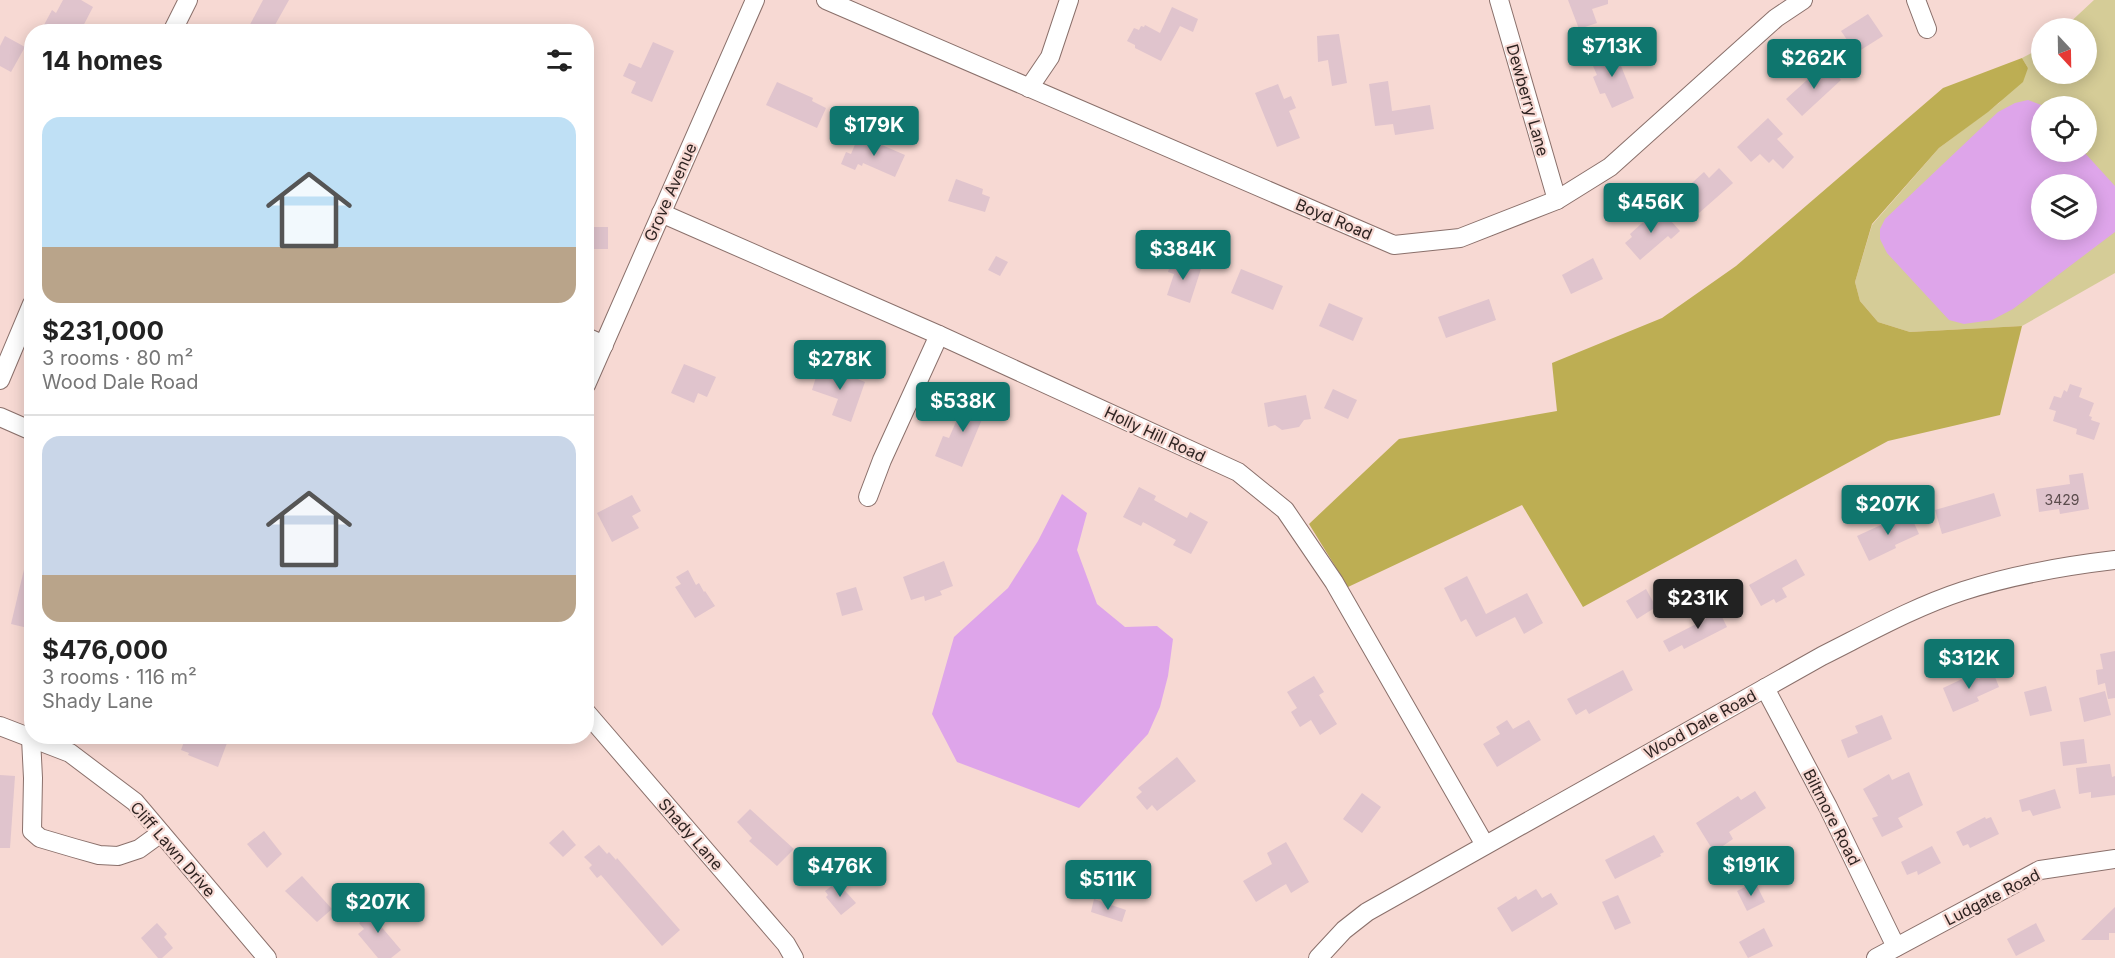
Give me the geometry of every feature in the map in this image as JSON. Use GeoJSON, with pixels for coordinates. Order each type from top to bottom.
{"type":"FeatureCollection","features":[{"type":"Feature","properties":{"kind":"street"},"geometry":{"type":"LineString","coordinates":[[176,24],[188,0]]}},
{"type":"Feature","properties":{"kind":"street","name":"Grove Avenue"},"geometry":{"type":"LineString","coordinates":[[594,367],[754,0]]}},
{"type":"Feature","properties":{"kind":"street","name":"Boyd Road"},"geometry":{"type":"LineString","coordinates":[[826,0],[1394,244],[1460,238],[1557,200],[1610,167],[1776,18],[1803,0]]}},
{"type":"Feature","properties":{"kind":"street"},"geometry":{"type":"LineString","coordinates":[[1029,88],[1050,57],[1069,0]]}},
{"type":"Feature","properties":{"kind":"street","name":"Dewberry Lane"},"geometry":{"type":"LineString","coordinates":[[1499,0],[1557,200]]}},
{"type":"Feature","properties":{"kind":"street"},"geometry":{"type":"LineString","coordinates":[[1916,0],[1927,29]]}},
{"type":"Feature","properties":{"kind":"street","name":"Holly Hill Road"},"geometry":{"type":"LineString","coordinates":[[661,213],[939,335],[1238,472],[1285,510],[1334,582],[1485,845]]}},
{"type":"Feature","properties":{"kind":"street"},"geometry":{"type":"LineString","coordinates":[[0,380],[24,323]]}},
{"type":"Feature","properties":{"kind":"street"},"geometry":{"type":"LineString","coordinates":[[868,497],[882,460],[939,335]]}},
{"type":"Feature","properties":{"kind":"street"},"geometry":{"type":"LineString","coordinates":[[594,341],[604,345]]}},
{"type":"Feature","properties":{"kind":"street"},"geometry":{"type":"LineString","coordinates":[[0,417],[24,428]]}},
{"type":"Feature","properties":{"kind":"street","name":"Wood Dale Road"},"geometry":{"type":"LineString","coordinates":[[1318,958],[1344,930],[1367,912],[1822,656],[1897,618],[1962,591],[2050,569],[2115,560]]}},
{"type":"Feature","properties":{"kind":"street","name":"Biltmore Road"},"geometry":{"type":"LineString","coordinates":[[1765,688],[1828,807],[1896,947]]}},
{"type":"Feature","properties":{"kind":"street","name":"Shady Lane"},"geometry":{"type":"LineString","coordinates":[[594,721],[786,944],[794,958]]}},
{"type":"Feature","properties":{"kind":"street","name":"Cliff Lawn Drive"},"geometry":{"type":"LineString","coordinates":[[0,726],[24,735]]}},
{"type":"Feature","properties":{"kind":"street"},"geometry":{"type":"LineString","coordinates":[[31,744],[32,831],[40,838],[99,855],[118,856],[139,849],[161,833]]}},
{"type":"Feature","properties":{"kind":"street","name":"Cliff Lawn Drive"},"geometry":{"type":"LineString","coordinates":[[47,744],[70,753],[135,802],[267,958]]}},
{"type":"Feature","properties":{"kind":"street","name":"Ludgate Road"},"geometry":{"type":"LineString","coordinates":[[1876,958],[2040,870],[2115,859]]}},
{"type":"Feature","properties":{"kind":"shaded area"},"geometry":{"type":"Polygon","coordinates":[[[2094,0],[2115,0],[2115,273],[2022,326],[1910,332],[1878,322],[1860,301],[1855,282],[1872,225],[1939,148],[1999,103],[2028,68],[2022,58],[2031,53],[2031,84],[2097,84],[2097,18],[2075,18],[2094,0]]]}},
{"type":"Feature","properties":{"kind":"shaded area"},"geometry":{"type":"Polygon","coordinates":[[[2022,58],[2028,68],[2023,82],[1988,112],[1939,148],[1872,224],[1855,282],[1860,301],[1878,322],[1910,332],[2022,326],[2000,415],[1888,441],[1583,607],[1522,505],[1348,587],[1309,524],[1399,439],[1557,411],[1552,363],[1662,318],[1736,266],[1943,88],[2022,58]]]}},
{"type":"Feature","properties":{"kind":"shaded area"},"geometry":{"type":"Polygon","coordinates":[[[2031,101],[2031,162],[2093,162],[2115,186],[2115,232],[2013,309],[1992,320],[1964,324],[1949,320],[1887,253],[1880,239],[1880,229],[1885,219],[1998,112],[2015,103],[2031,101]]]}},
{"type":"Feature","properties":{"kind":"shaded area"},"geometry":{"type":"Polygon","coordinates":[[[1062,494],[1087,513],[1077,550],[1097,604],[1125,627],[1157,626],[1173,639],[1168,676],[1160,707],[1148,734],[1079,808],[957,762],[932,714],[954,637],[1008,588],[1038,541],[1062,494]]]}},
{"type":"Feature","properties":{"kind":"building"},"geometry":{"type":"Polygon","coordinates":[[[63,0],[81,0],[93,7],[84,24],[45,24],[52,10],[56,13],[63,0]]]}},
{"type":"Feature","properties":{"kind":"building"},"geometry":{"type":"Polygon","coordinates":[[[263,0],[289,0],[276,24],[250,24],[263,0]]]}},
{"type":"Feature","properties":{"kind":"building"},"geometry":{"type":"Polygon","coordinates":[[[1568,0],[1608,0],[1608,4],[1592,9],[1597,23],[1579,29],[1568,0]]]}},
{"type":"Feature","properties":{"kind":"building"},"geometry":{"type":"Polygon","coordinates":[[[1172,7],[1198,19],[1193,32],[1180,26],[1161,61],[1135,48],[1135,45],[1127,41],[1134,28],[1139,30],[1145,25],[1160,33],[1172,7]]]}},
{"type":"Feature","properties":{"kind":"building"},"geometry":{"type":"Polygon","coordinates":[[[1868,14],[1883,36],[1856,53],[1841,31],[1868,14]]]}},
{"type":"Feature","properties":{"kind":"building"},"geometry":{"type":"Polygon","coordinates":[[[1339,34],[1347,83],[1332,86],[1328,60],[1318,62],[1317,36],[1339,34]]]}},
{"type":"Feature","properties":{"kind":"building"},"geometry":{"type":"Polygon","coordinates":[[[5,36],[24,46],[11,72],[0,66],[0,46],[5,36]]]}},
{"type":"Feature","properties":{"kind":"building"},"geometry":{"type":"Polygon","coordinates":[[[653,42],[674,51],[652,102],[631,93],[636,82],[623,76],[629,63],[641,68],[653,42]]]}},
{"type":"Feature","properties":{"kind":"building"},"geometry":{"type":"Polygon","coordinates":[[[1620,50],[1626,64],[1621,66],[1634,98],[1612,108],[1605,93],[1600,94],[1593,77],[1597,75],[1590,59],[1610,51],[1611,54],[1620,50]]]}},
{"type":"Feature","properties":{"kind":"building"},"geometry":{"type":"Polygon","coordinates":[[[1827,64],[1841,80],[1802,116],[1786,99],[1827,64]]]}},
{"type":"Feature","properties":{"kind":"building"},"geometry":{"type":"Polygon","coordinates":[[[1388,81],[1392,111],[1430,105],[1434,129],[1395,135],[1393,124],[1375,126],[1369,84],[1388,81]]]}},
{"type":"Feature","properties":{"kind":"building"},"geometry":{"type":"Polygon","coordinates":[[[777,82],[813,98],[812,101],[826,108],[817,128],[766,105],[777,82]]]}},
{"type":"Feature","properties":{"kind":"building"},"geometry":{"type":"Polygon","coordinates":[[[1278,84],[1284,99],[1291,96],[1296,108],[1289,111],[1300,138],[1277,147],[1255,93],[1278,84]]]}},
{"type":"Feature","properties":{"kind":"building"},"geometry":{"type":"Polygon","coordinates":[[[1768,118],[1783,134],[1777,139],[1794,157],[1783,169],[1773,159],[1769,163],[1760,154],[1751,162],[1737,147],[1768,118]]]}},
{"type":"Feature","properties":{"kind":"building"},"geometry":{"type":"Polygon","coordinates":[[[859,135],[905,155],[895,177],[863,163],[862,166],[858,164],[855,170],[841,164],[846,152],[851,154],[859,135]]]}},
{"type":"Feature","properties":{"kind":"building"},"geometry":{"type":"Polygon","coordinates":[[[1719,168],[1733,183],[1699,213],[1681,193],[1704,172],[1709,178],[1719,168]]]}},
{"type":"Feature","properties":{"kind":"building"},"geometry":{"type":"Polygon","coordinates":[[[956,179],[983,189],[982,194],[990,197],[985,212],[948,201],[956,179]]]}},
{"type":"Feature","properties":{"kind":"building"},"geometry":{"type":"Polygon","coordinates":[[[1662,211],[1680,231],[1671,239],[1668,236],[1640,260],[1625,243],[1632,237],[1630,234],[1652,214],[1655,217],[1662,211]]]}},
{"type":"Feature","properties":{"kind":"building"},"geometry":{"type":"Polygon","coordinates":[[[594,227],[608,227],[608,249],[594,249],[594,227]]]}},
{"type":"Feature","properties":{"kind":"building"},"geometry":{"type":"Polygon","coordinates":[[[996,256],[1008,262],[1000,276],[988,270],[996,256]]]}},
{"type":"Feature","properties":{"kind":"building"},"geometry":{"type":"Polygon","coordinates":[[[1593,258],[1603,279],[1571,294],[1562,275],[1593,258]]]}},
{"type":"Feature","properties":{"kind":"building"},"geometry":{"type":"Polygon","coordinates":[[[1172,259],[1201,269],[1190,303],[1167,295],[1174,274],[1168,272],[1172,259]]]}},
{"type":"Feature","properties":{"kind":"building"},"geometry":{"type":"Polygon","coordinates":[[[1241,269],[1283,286],[1273,310],[1231,293],[1241,269]]]}},
{"type":"Feature","properties":{"kind":"building"},"geometry":{"type":"Polygon","coordinates":[[[1489,299],[1496,320],[1446,338],[1438,317],[1489,299]]]}},
{"type":"Feature","properties":{"kind":"building"},"geometry":{"type":"Polygon","coordinates":[[[1329,303],[1363,318],[1353,341],[1319,326],[1329,303]]]}},
{"type":"Feature","properties":{"kind":"building"},"geometry":{"type":"Polygon","coordinates":[[[684,364],[716,377],[707,397],[698,393],[694,403],[671,393],[684,364]]]}},
{"type":"Feature","properties":{"kind":"building"},"geometry":{"type":"Polygon","coordinates":[[[820,364],[865,382],[851,422],[832,415],[838,399],[812,390],[820,364]]]}},
{"type":"Feature","properties":{"kind":"building"},"geometry":{"type":"Polygon","coordinates":[[[2070,384],[2082,388],[2079,397],[2094,403],[2089,416],[2092,417],[2091,420],[2100,423],[2094,440],[2076,434],[2077,429],[2053,421],[2056,411],[2049,409],[2054,396],[2061,398],[2064,390],[2067,392],[2070,384]]]}},
{"type":"Feature","properties":{"kind":"building"},"geometry":{"type":"Polygon","coordinates":[[[1333,389],[1357,400],[1348,419],[1324,408],[1333,389]]]}},
{"type":"Feature","properties":{"kind":"building"},"geometry":{"type":"Polygon","coordinates":[[[1306,395],[1311,419],[1304,420],[1299,427],[1282,430],[1275,425],[1268,427],[1264,403],[1306,395]]]}},
{"type":"Feature","properties":{"kind":"building"},"geometry":{"type":"Polygon","coordinates":[[[967,396],[988,405],[962,467],[935,456],[943,436],[949,438],[967,396]]]}},
{"type":"Feature","properties":{"kind":"building"},"geometry":{"type":"Polygon","coordinates":[[[2083,473],[2089,509],[2060,514],[2059,509],[2039,512],[2036,489],[2070,484],[2069,475],[2083,473]]]}},
{"type":"Feature","properties":{"kind":"building"},"geometry":{"type":"Polygon","coordinates":[[[1139,487],[1156,496],[1154,500],[1187,518],[1190,512],[1208,522],[1191,554],[1173,545],[1176,540],[1143,522],[1141,526],[1123,517],[1139,487]]]}},
{"type":"Feature","properties":{"kind":"building"},"geometry":{"type":"Polygon","coordinates":[[[1994,493],[2001,516],[1942,534],[1935,510],[1994,493]]]}},
{"type":"Feature","properties":{"kind":"building"},"geometry":{"type":"Polygon","coordinates":[[[632,495],[641,511],[632,516],[639,528],[612,542],[597,513],[632,495]]]}},
{"type":"Feature","properties":{"kind":"building"},"geometry":{"type":"Polygon","coordinates":[[[1909,512],[1919,534],[1869,561],[1857,536],[1909,512]]]}},
{"type":"Feature","properties":{"kind":"building"},"geometry":{"type":"Polygon","coordinates":[[[1796,559],[1805,575],[1782,588],[1787,597],[1776,603],[1774,599],[1761,606],[1749,585],[1796,559]]]}},
{"type":"Feature","properties":{"kind":"building"},"geometry":{"type":"Polygon","coordinates":[[[944,561],[953,586],[940,591],[942,595],[925,601],[924,596],[911,600],[903,577],[944,561]]]}},
{"type":"Feature","properties":{"kind":"building"},"geometry":{"type":"Polygon","coordinates":[[[24,570],[24,627],[11,624],[24,570]]]}},
{"type":"Feature","properties":{"kind":"building"},"geometry":{"type":"Polygon","coordinates":[[[688,570],[696,585],[699,583],[715,606],[695,618],[675,587],[681,584],[676,577],[688,570]]]}},
{"type":"Feature","properties":{"kind":"building"},"geometry":{"type":"Polygon","coordinates":[[[1467,576],[1486,614],[1527,593],[1543,623],[1524,634],[1515,617],[1476,637],[1466,619],[1461,622],[1444,588],[1467,576]]]}},
{"type":"Feature","properties":{"kind":"building"},"geometry":{"type":"Polygon","coordinates":[[[856,587],[863,610],[842,616],[836,593],[856,587]]]}},
{"type":"Feature","properties":{"kind":"building"},"geometry":{"type":"Polygon","coordinates":[[[1646,589],[1656,607],[1637,619],[1626,601],[1646,589]]]}},
{"type":"Feature","properties":{"kind":"building"},"geometry":{"type":"Polygon","coordinates":[[[1715,603],[1727,627],[1684,649],[1682,645],[1669,652],[1663,641],[1706,619],[1701,610],[1715,603]]]}},
{"type":"Feature","properties":{"kind":"building"},"geometry":{"type":"Polygon","coordinates":[[[2115,651],[2115,698],[2108,699],[2105,683],[2098,685],[2096,670],[2103,669],[2100,654],[2115,651]]]}},
{"type":"Feature","properties":{"kind":"building"},"geometry":{"type":"Polygon","coordinates":[[[1623,670],[1633,690],[1589,714],[1586,709],[1576,715],[1567,699],[1623,670]]]}},
{"type":"Feature","properties":{"kind":"building"},"geometry":{"type":"Polygon","coordinates":[[[1993,672],[1999,687],[1977,697],[1979,701],[1953,712],[1943,688],[1975,673],[1978,679],[1993,672]]]}},
{"type":"Feature","properties":{"kind":"building"},"geometry":{"type":"Polygon","coordinates":[[[1314,676],[1324,692],[1319,695],[1337,724],[1320,735],[1311,720],[1300,727],[1291,712],[1297,708],[1287,692],[1314,676]]]}},
{"type":"Feature","properties":{"kind":"building"},"geometry":{"type":"Polygon","coordinates":[[[2046,686],[2052,711],[2030,716],[2024,692],[2046,686]]]}},
{"type":"Feature","properties":{"kind":"building"},"geometry":{"type":"Polygon","coordinates":[[[2105,691],[2111,715],[2084,722],[2079,698],[2105,691]]]}},
{"type":"Feature","properties":{"kind":"building"},"geometry":{"type":"Polygon","coordinates":[[[1882,715],[1892,739],[1848,758],[1841,740],[1858,733],[1855,726],[1882,715]]]}},
{"type":"Feature","properties":{"kind":"building"},"geometry":{"type":"Polygon","coordinates":[[[1507,720],[1513,729],[1529,720],[1541,740],[1497,767],[1483,744],[1500,734],[1496,727],[1507,720]]]}},
{"type":"Feature","properties":{"kind":"building"},"geometry":{"type":"Polygon","coordinates":[[[2084,739],[2087,763],[2063,766],[2060,742],[2084,739]]]}},
{"type":"Feature","properties":{"kind":"building"},"geometry":{"type":"Polygon","coordinates":[[[183,744],[227,744],[218,767],[181,750],[183,744]]]}},
{"type":"Feature","properties":{"kind":"building"},"geometry":{"type":"Polygon","coordinates":[[[1177,757],[1196,781],[1157,811],[1152,805],[1147,810],[1136,797],[1142,792],[1138,788],[1177,757]]]}},
{"type":"Feature","properties":{"kind":"building"},"geometry":{"type":"Polygon","coordinates":[[[2110,764],[2112,777],[2115,776],[2115,795],[2091,798],[2091,792],[2079,794],[2076,768],[2110,764]]]}},
{"type":"Feature","properties":{"kind":"building"},"geometry":{"type":"Polygon","coordinates":[[[1909,772],[1923,805],[1898,818],[1903,827],[1882,837],[1872,818],[1878,816],[1863,789],[1889,774],[1892,780],[1909,772]]]}},
{"type":"Feature","properties":{"kind":"building"},"geometry":{"type":"Polygon","coordinates":[[[0,775],[15,776],[10,848],[0,848],[0,775]]]}},
{"type":"Feature","properties":{"kind":"building"},"geometry":{"type":"Polygon","coordinates":[[[2055,789],[2061,808],[2033,816],[2030,810],[2022,812],[2019,800],[2055,789]]]}},
{"type":"Feature","properties":{"kind":"building"},"geometry":{"type":"Polygon","coordinates":[[[1755,791],[1766,808],[1729,832],[1733,839],[1714,852],[1696,823],[1738,796],[1741,800],[1755,791]]]}},
{"type":"Feature","properties":{"kind":"building"},"geometry":{"type":"Polygon","coordinates":[[[1362,793],[1381,807],[1362,833],[1343,819],[1362,793]]]}},
{"type":"Feature","properties":{"kind":"building"},"geometry":{"type":"Polygon","coordinates":[[[750,809],[794,849],[777,866],[749,841],[752,838],[737,822],[750,809]]]}},
{"type":"Feature","properties":{"kind":"building"},"geometry":{"type":"Polygon","coordinates":[[[1985,817],[1986,819],[1991,817],[1999,834],[1970,848],[1968,844],[1963,846],[1956,832],[1985,817]]]}},
{"type":"Feature","properties":{"kind":"building"},"geometry":{"type":"Polygon","coordinates":[[[563,830],[576,845],[563,857],[549,843],[563,830]]]}},
{"type":"Feature","properties":{"kind":"building"},"geometry":{"type":"Polygon","coordinates":[[[264,831],[282,854],[267,868],[247,844],[264,831]]]}},
{"type":"Feature","properties":{"kind":"building"},"geometry":{"type":"Polygon","coordinates":[[[1654,835],[1664,852],[1660,854],[1661,856],[1615,879],[1605,860],[1654,835]]]}},
{"type":"Feature","properties":{"kind":"building"},"geometry":{"type":"Polygon","coordinates":[[[1286,842],[1309,882],[1291,893],[1286,884],[1256,902],[1243,881],[1272,864],[1267,853],[1286,842]]]}},
{"type":"Feature","properties":{"kind":"building"},"geometry":{"type":"Polygon","coordinates":[[[599,845],[607,854],[609,852],[616,860],[617,858],[680,930],[662,946],[601,875],[597,878],[589,868],[592,865],[584,857],[599,845]]]}},
{"type":"Feature","properties":{"kind":"building"},"geometry":{"type":"Polygon","coordinates":[[[1932,846],[1941,863],[1918,875],[1917,871],[1907,875],[1901,862],[1932,846]]]}},
{"type":"Feature","properties":{"kind":"building"},"geometry":{"type":"Polygon","coordinates":[[[302,876],[332,909],[317,922],[285,891],[302,876]]]}},
{"type":"Feature","properties":{"kind":"building"},"geometry":{"type":"Polygon","coordinates":[[[837,882],[856,903],[841,915],[826,897],[828,895],[825,891],[837,882]]]}},
{"type":"Feature","properties":{"kind":"building"},"geometry":{"type":"Polygon","coordinates":[[[1755,882],[1765,902],[1747,911],[1737,891],[1755,882]]]}},
{"type":"Feature","properties":{"kind":"building"},"geometry":{"type":"Polygon","coordinates":[[[1536,889],[1542,898],[1551,893],[1558,904],[1512,932],[1497,908],[1516,896],[1518,900],[1536,889]]]}},
{"type":"Feature","properties":{"kind":"building"},"geometry":{"type":"Polygon","coordinates":[[[1618,895],[1631,923],[1615,930],[1602,902],[1618,895]]]}},
{"type":"Feature","properties":{"kind":"building"},"geometry":{"type":"Polygon","coordinates":[[[1094,899],[1126,910],[1122,922],[1091,912],[1094,899]]]}},
{"type":"Feature","properties":{"kind":"building"},"geometry":{"type":"Polygon","coordinates":[[[382,903],[391,914],[379,924],[401,950],[391,958],[378,958],[358,934],[364,929],[359,923],[382,903]]]}},
{"type":"Feature","properties":{"kind":"building"},"geometry":{"type":"Polygon","coordinates":[[[2115,907],[2115,933],[2109,933],[2109,940],[2081,940],[2115,907]]]}},
{"type":"Feature","properties":{"kind":"building"},"geometry":{"type":"Polygon","coordinates":[[[157,923],[167,934],[164,937],[173,948],[162,958],[158,958],[141,938],[157,923]]]}},
{"type":"Feature","properties":{"kind":"building"},"geometry":{"type":"Polygon","coordinates":[[[2036,923],[2045,941],[2016,956],[2007,939],[2036,923]]]}},
{"type":"Feature","properties":{"kind":"building"},"geometry":{"type":"Polygon","coordinates":[[[1764,928],[1773,946],[1748,958],[1739,942],[1764,928]]]}}]}
